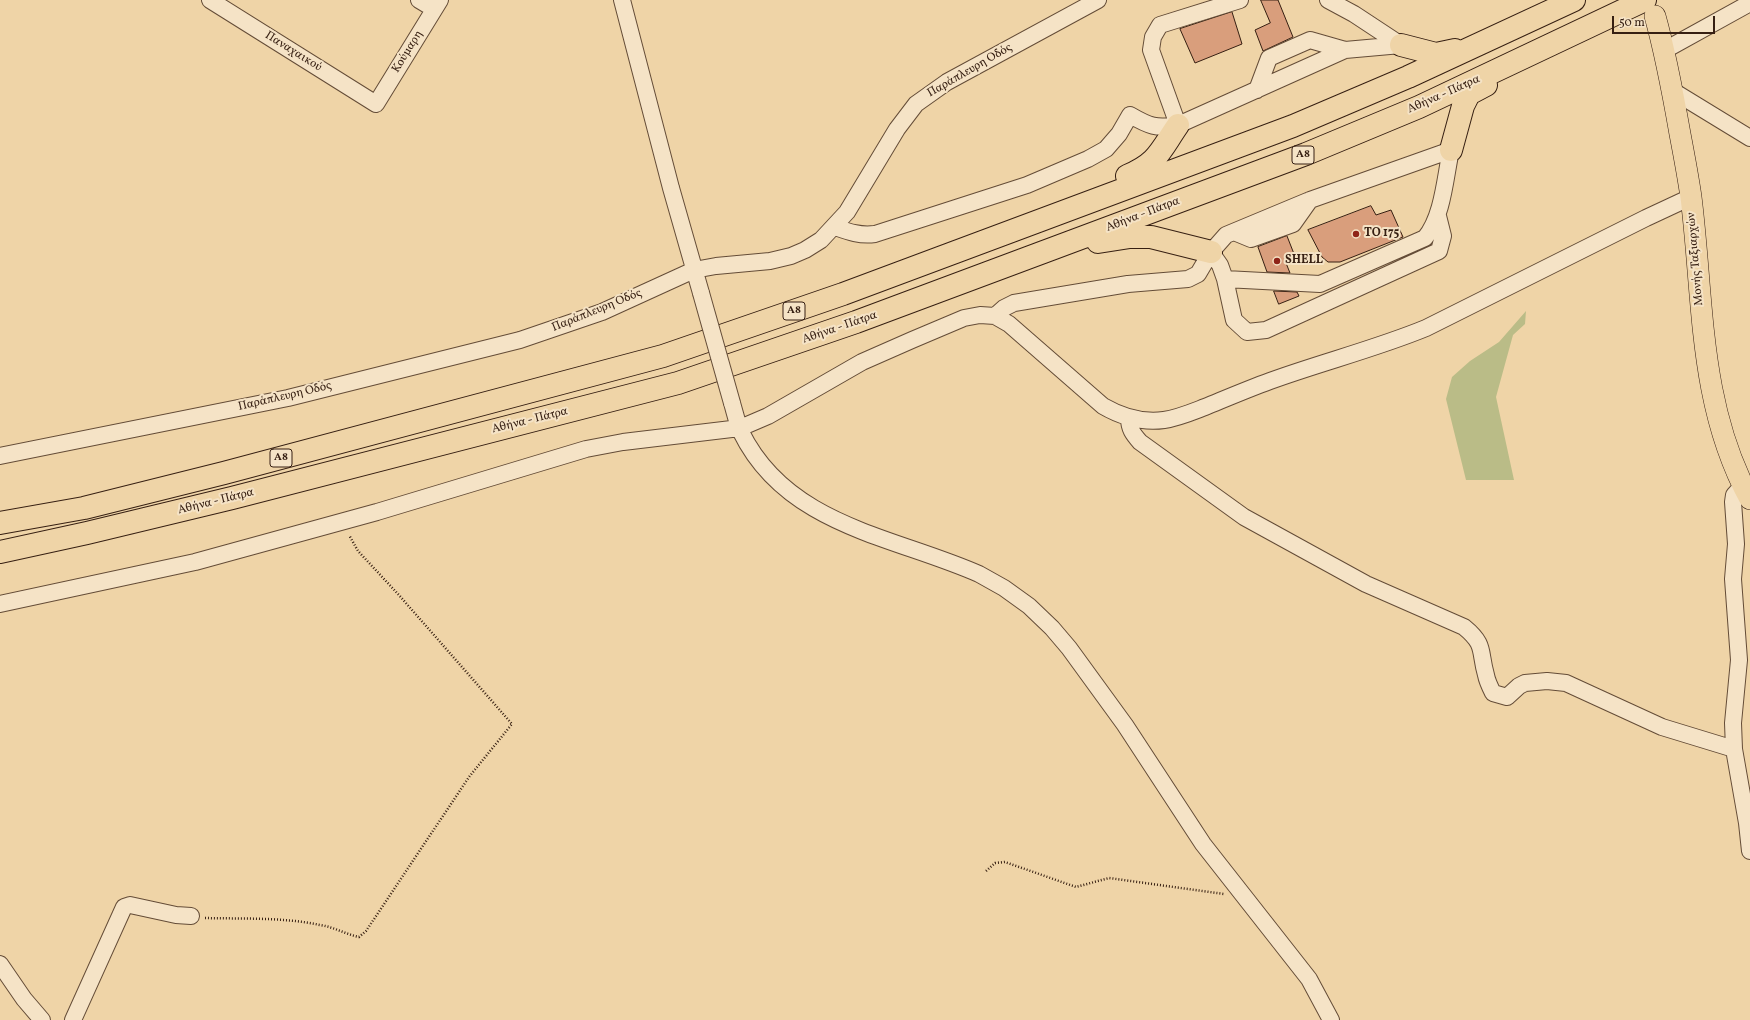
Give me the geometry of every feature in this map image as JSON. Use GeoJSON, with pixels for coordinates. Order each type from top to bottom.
{"type":"FeatureCollection","features":[{"type":"Feature","properties":{"kind":"highway","name":"Α8"},"geometry":{"type":"LineString","coordinates":[[0,523],[84,508],[217,475],[664,356],[843,294],[1293,126],[1408,78],[1574,0]]}},
{"type":"Feature","properties":{"kind":"highway","name":"Αθήνα - Πάτρα"},"geometry":{"type":"LineString","coordinates":[[0,552],[87,533],[232,498],[678,383],[856,322],[1306,154],[1419,107],[1565,39],[1650,8]]}},
{"type":"Feature","properties":{"kind":"highway"},"geometry":{"type":"LineString","coordinates":[[1401,45],[1436,54],[1452,52],[1516,20],[1550,12]]}},
{"type":"Feature","properties":{"kind":"highway"},"geometry":{"type":"LineString","coordinates":[[1451,150],[1463,106],[1469,94],[1517,69],[1565,39]]}},
{"type":"Feature","properties":{"kind":"highway"},"geometry":{"type":"LineString","coordinates":[[1025,226],[1100,187],[1142,170],[1156,159],[1178,125]]}},
{"type":"Feature","properties":{"kind":"highway"},"geometry":{"type":"LineString","coordinates":[[1035,256],[1130,237],[1151,237],[1211,252]]}},
{"type":"Feature","properties":{"kind":"main road","name":"Μονής Ταξιαρχών"},"geometry":{"type":"LineString","coordinates":[[1650,8],[1665,50],[1691,197],[1702,331],[1708,373],[1723,436],[1746,492]]}},
{"type":"Feature","properties":{"kind":"street","name":"Παναχαικού"},"geometry":{"type":"LineString","coordinates":[[210,0],[376,104]]}},
{"type":"Feature","properties":{"kind":"street"},"geometry":{"type":"LineString","coordinates":[[419,0],[437,5]]}},
{"type":"Feature","properties":{"kind":"street"},"geometry":{"type":"LineString","coordinates":[[622,0],[694,270],[732,403],[740,428],[753,453],[768,472],[783,487],[806,505],[847,526],[979,574],[1004,588],[1038,615],[1065,643],[1125,725],[1203,844],[1309,979],[1331,1020]]}},
{"type":"Feature","properties":{"kind":"street","name":"Παράπλευρη Οδός"},"geometry":{"type":"LineString","coordinates":[[0,456],[288,398],[520,340],[602,312],[694,270],[716,266],[770,261],[791,256],[805,250],[821,240],[835,227],[860,193],[897,129],[916,104],[947,82],[1098,0]]}},
{"type":"Feature","properties":{"kind":"street"},"geometry":{"type":"LineString","coordinates":[[1178,125],[1151,50],[1153,37],[1160,25],[1240,0]]}},
{"type":"Feature","properties":{"kind":"street"},"geometry":{"type":"LineString","coordinates":[[1328,0],[1354,14],[1401,45]]}},
{"type":"Feature","properties":{"kind":"street"},"geometry":{"type":"LineString","coordinates":[[1665,50],[1750,3]]}},
{"type":"Feature","properties":{"kind":"street","name":"Κούμαρη"},"geometry":{"type":"LineString","coordinates":[[376,104],[437,5]]}},
{"type":"Feature","properties":{"kind":"street"},"geometry":{"type":"LineString","coordinates":[[1257,90],[1269,58],[1310,40],[1345,50]]}},
{"type":"Feature","properties":{"kind":"street"},"geometry":{"type":"LineString","coordinates":[[835,227],[850,233],[863,235],[875,234],[1027,185],[1082,162],[1106,149],[1119,134],[1130,115],[1146,125],[1161,128],[1178,125],[1345,50],[1401,45]]}},
{"type":"Feature","properties":{"kind":"street"},"geometry":{"type":"LineString","coordinates":[[1673,91],[1750,138]]}},
{"type":"Feature","properties":{"kind":"street"},"geometry":{"type":"LineString","coordinates":[[995,316],[1004,308],[1014,303],[1128,284],[1188,279],[1198,274],[1211,252],[1226,235],[1310,200],[1451,150]]}},
{"type":"Feature","properties":{"kind":"street"},"geometry":{"type":"LineString","coordinates":[[1225,279],[1320,284],[1425,238],[1432,229],[1438,216],[1451,150]]}},
{"type":"Feature","properties":{"kind":"street"},"geometry":{"type":"LineString","coordinates":[[0,604],[195,562],[341,522],[586,449],[623,442],[740,428],[768,416],[862,362],[964,318],[980,315],[995,316],[1020,332],[1103,406],[1129,418],[1146,421],[1183,415],[1270,381],[1398,340],[1453,316],[1572,254],[1691,197]]}},
{"type":"Feature","properties":{"kind":"street"},"geometry":{"type":"LineString","coordinates":[[1211,252],[1220,265],[1225,279],[1234,320],[1247,332],[1266,330],[1439,251],[1443,236],[1438,216]]}},
{"type":"Feature","properties":{"kind":"street"},"geometry":{"type":"LineString","coordinates":[[1129,418],[1129,426],[1132,433],[1140,442],[1244,517],[1366,584],[1464,627],[1475,636],[1481,647],[1485,674],[1493,693],[1508,696],[1519,686],[1525,683],[1547,681],[1566,683],[1662,727],[1734,749]]}},
{"type":"Feature","properties":{"kind":"street"},"geometry":{"type":"LineString","coordinates":[[1746,492],[1734,495],[1733,502],[1736,544],[1733,579],[1738,660],[1733,723],[1734,749],[1747,823],[1750,851]]}},
{"type":"Feature","properties":{"kind":"street"},"geometry":{"type":"LineString","coordinates":[[73,1020],[124,907],[130,905],[176,915],[191,916]]}},
{"type":"Feature","properties":{"kind":"street"},"geometry":{"type":"LineString","coordinates":[[0,964],[24,999],[42,1020]]}},
{"type":"Feature","properties":{"kind":"path"},"geometry":{"type":"LineString","coordinates":[[191,916],[294,921],[322,925],[347,935],[359,937],[366,931],[469,777],[512,724],[398,594],[358,551],[341,522]]}},
{"type":"Feature","properties":{"kind":"path"},"geometry":{"type":"LineString","coordinates":[[986,871],[996,863],[1005,862],[1076,887],[1109,878],[1244,897]]}},
{"type":"Feature","properties":{"kind":"green space"},"geometry":{"type":"Polygon","coordinates":[[[1526,311],[1525,324],[1513,335],[1496,397],[1514,480],[1466,480],[1446,399],[1452,377],[1470,361],[1499,342],[1526,311]]]}},
{"type":"Feature","properties":{"kind":"building"},"geometry":{"type":"Polygon","coordinates":[[[1261,0],[1278,0],[1293,37],[1263,51],[1255,30],[1270,23],[1261,0]]]}},
{"type":"Feature","properties":{"kind":"building"},"geometry":{"type":"Polygon","coordinates":[[[1232,12],[1242,44],[1195,63],[1180,29],[1232,12]]]}},
{"type":"Feature","properties":{"kind":"building","name":"TO 175"},"geometry":{"type":"Polygon","coordinates":[[[1371,206],[1376,215],[1391,210],[1403,237],[1340,262],[1328,262],[1322,257],[1308,230],[1371,206]]]}},
{"type":"Feature","properties":{"kind":"building"},"geometry":{"type":"Polygon","coordinates":[[[1287,236],[1296,259],[1286,263],[1290,273],[1267,272],[1258,247],[1287,236]]]}},
{"type":"Feature","properties":{"kind":"building"},"geometry":{"type":"Polygon","coordinates":[[[1274,291],[1297,292],[1299,296],[1279,304],[1274,291]]]}},
{"type":"Feature","properties":{"kind":"place","name":"TO 175"},"geometry":{"type":"Point","coordinates":[1356,234]}},
{"type":"Feature","properties":{"kind":"place","name":"SHELL"},"geometry":{"type":"Point","coordinates":[1277,261]}}]}
